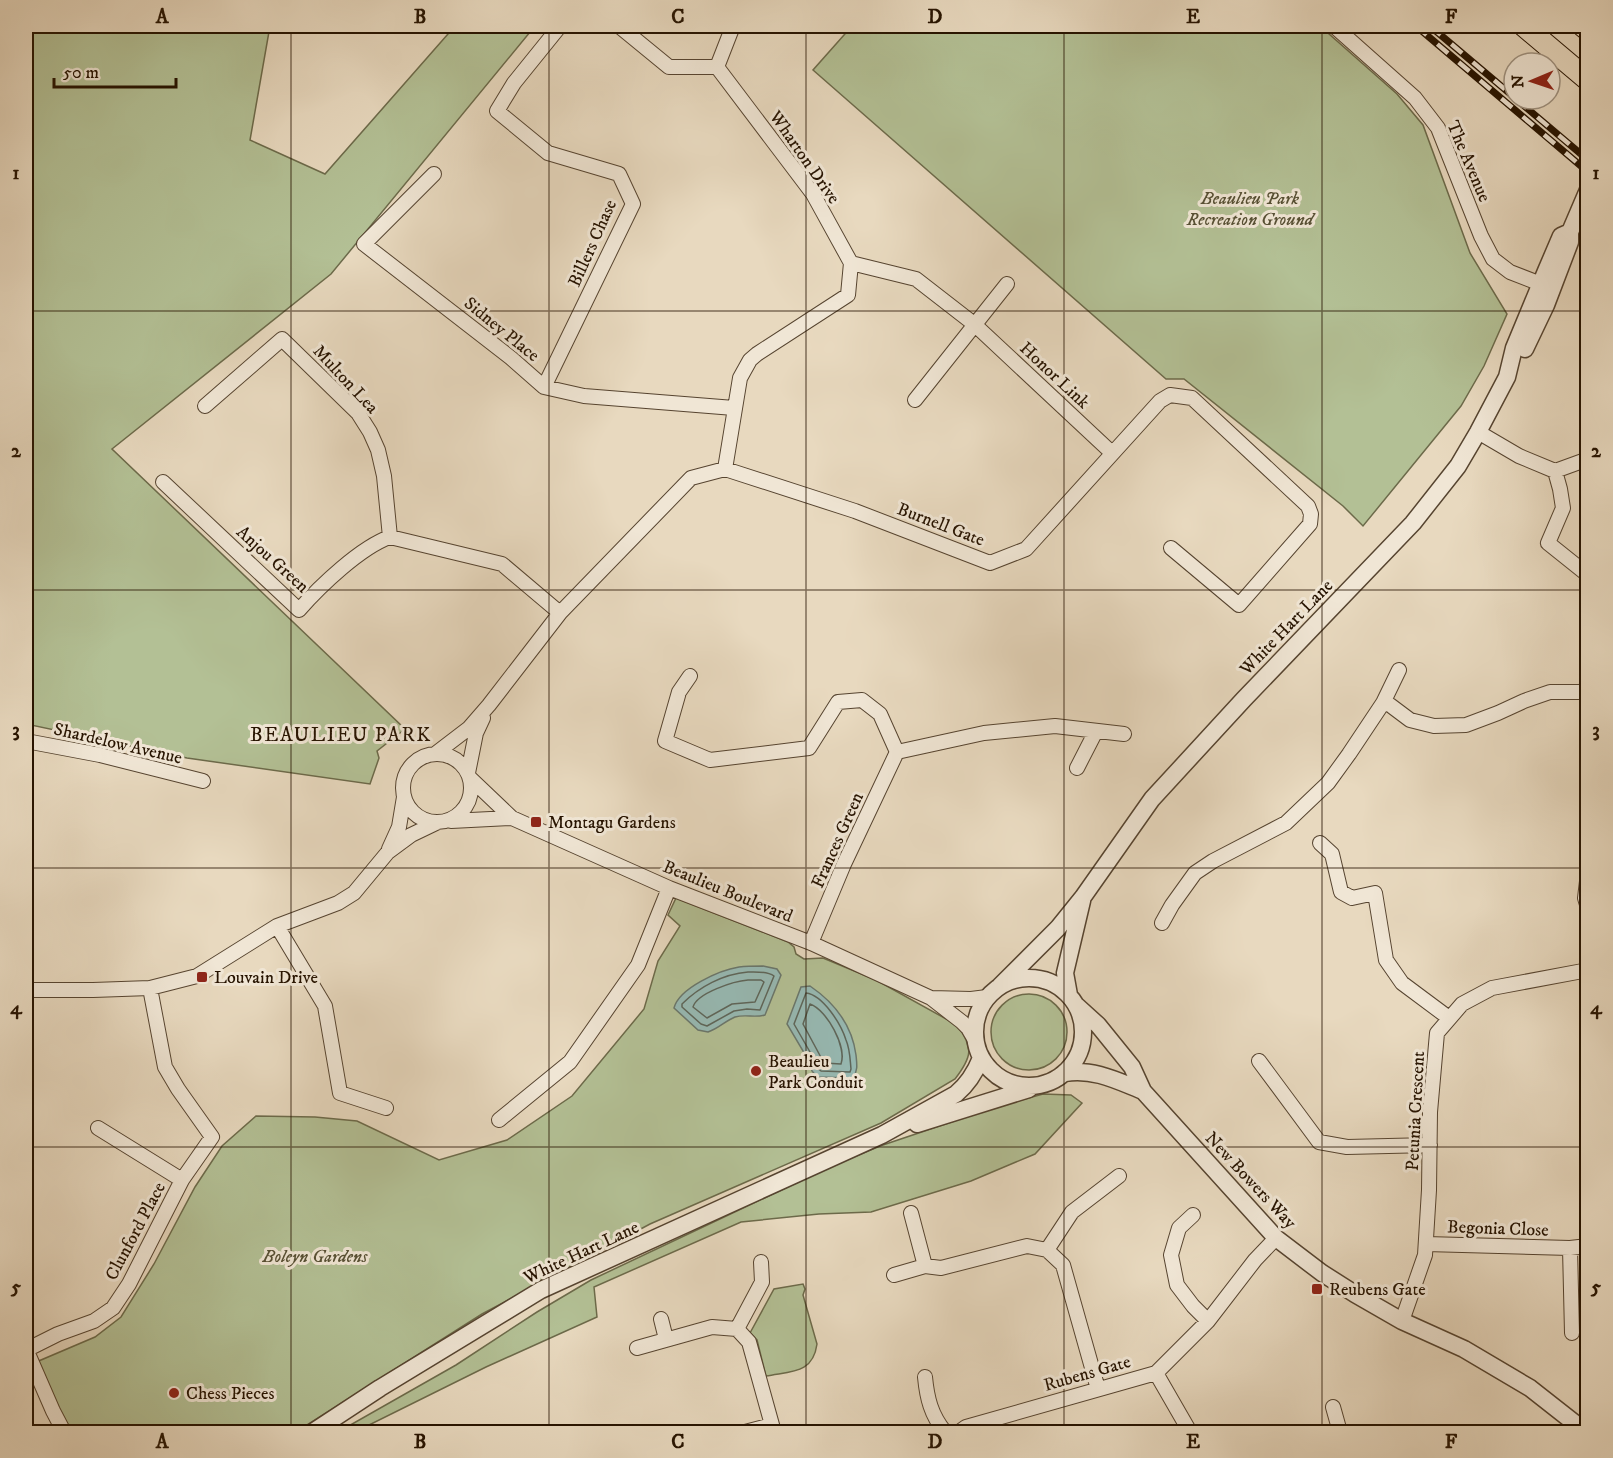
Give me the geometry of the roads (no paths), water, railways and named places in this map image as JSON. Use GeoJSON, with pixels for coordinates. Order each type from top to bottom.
{"type":"FeatureCollection","features":[{"type":"Feature","properties":{"kind":"main road"},"geometry":{"type":"LineString","coordinates":[[1524,26],[1587,80]]}},
{"type":"Feature","properties":{"kind":"main road"},"geometry":{"type":"LineString","coordinates":[[1583,26],[1587,30]]}},
{"type":"Feature","properties":{"kind":"street","name":"Billers Chase"},"geometry":{"type":"LineString","coordinates":[[544,387],[633,204],[619,174],[548,153],[497,111],[514,83],[560,26]]}},
{"type":"Feature","properties":{"kind":"street"},"geometry":{"type":"LineString","coordinates":[[619,26],[669,67],[717,67],[733,26]]}},
{"type":"Feature","properties":{"kind":"street","name":"The Avenue"},"geometry":{"type":"LineString","coordinates":[[1334,26],[1415,98],[1438,128],[1481,236],[1493,258],[1510,272],[1541,284]]}},
{"type":"Feature","properties":{"kind":"street","name":"Wharton Drive"},"geometry":{"type":"LineString","coordinates":[[717,67],[813,194],[851,263]]}},
{"type":"Feature","properties":{"kind":"street","name":"Sidney Place"},"geometry":{"type":"LineString","coordinates":[[435,174],[364,244],[511,358],[544,387],[584,396],[734,408]]}},
{"type":"Feature","properties":{"kind":"street","name":"White Hart Lane"},"geometry":{"type":"LineString","coordinates":[[1507,377],[1518,366],[1546,305],[1570,242],[1570,232],[1587,190]]}},
{"type":"Feature","properties":{"kind":"street","name":"White Hart Lane"},"geometry":{"type":"LineString","coordinates":[[994,991],[1058,928],[1083,897],[1152,799],[1244,699],[1413,523],[1458,466],[1507,377],[1514,348],[1561,236],[1570,232]]}},
{"type":"Feature","properties":{"kind":"street"},"geometry":{"type":"LineString","coordinates":[[435,754],[469,729],[561,613],[691,478],[724,469],[740,378],[750,360],[848,295],[851,263]]}},
{"type":"Feature","properties":{"kind":"street","name":"Honor Link"},"geometry":{"type":"LineString","coordinates":[[851,263],[916,279],[974,324],[1112,453]]}},
{"type":"Feature","properties":{"kind":"street"},"geometry":{"type":"LineString","coordinates":[[915,400],[1007,284]]}},
{"type":"Feature","properties":{"kind":"street","name":"Multon Lea"},"geometry":{"type":"LineString","coordinates":[[205,406],[282,339],[357,413],[370,432],[378,450],[384,476],[390,537]]}},
{"type":"Feature","properties":{"kind":"street","name":"Burnell Gate"},"geometry":{"type":"LineString","coordinates":[[724,469],[855,510],[990,563],[1026,549],[1160,401],[1170,395],[1192,398],[1308,506],[1311,514],[1310,524],[1239,605],[1171,548]]}},
{"type":"Feature","properties":{"kind":"street"},"geometry":{"type":"LineString","coordinates":[[1478,432],[1519,456],[1554,471],[1587,459]]}},
{"type":"Feature","properties":{"kind":"street"},"geometry":{"type":"LineString","coordinates":[[1554,471],[1563,508],[1548,543],[1587,575]]}},
{"type":"Feature","properties":{"kind":"street","name":"Anjou Green"},"geometry":{"type":"LineString","coordinates":[[163,482],[300,610],[312,595],[365,549],[390,537]]}},
{"type":"Feature","properties":{"kind":"street"},"geometry":{"type":"LineString","coordinates":[[390,537],[502,564],[561,613]]}},
{"type":"Feature","properties":{"kind":"street"},"geometry":{"type":"LineString","coordinates":[[1162,922],[1195,873],[1213,861],[1286,823],[1328,783],[1383,703],[1399,670]]}},
{"type":"Feature","properties":{"kind":"street"},"geometry":{"type":"LineString","coordinates":[[690,676],[679,692],[665,741],[710,760],[808,748],[838,702],[862,700],[879,714],[897,753],[984,733],[1055,726],[1124,734]]}},
{"type":"Feature","properties":{"kind":"street"},"geometry":{"type":"LineString","coordinates":[[1383,703],[1390,705],[1410,720],[1434,726],[1466,725],[1550,692],[1587,690]]}},
{"type":"Feature","properties":{"kind":"street"},"geometry":{"type":"LineString","coordinates":[[469,776],[476,733],[489,705]]}},
{"type":"Feature","properties":{"kind":"street"},"geometry":{"type":"LineString","coordinates":[[1077,768],[1096,731]]}},
{"type":"Feature","properties":{"kind":"street","name":"Shardelow Avenue"},"geometry":{"type":"LineString","coordinates":[[26,741],[100,755],[203,781]]}},
{"type":"Feature","properties":{"kind":"street","name":"Frances Green"},"geometry":{"type":"LineString","coordinates":[[810,943],[844,864],[897,753]]}},
{"type":"Feature","properties":{"kind":"street"},"geometry":{"type":"LineString","coordinates":[[26,991],[150,988],[196,976],[277,926],[338,903],[354,893],[388,852],[411,835],[459,816],[466,807],[472,790],[465,768],[456,759],[431,754],[419,759],[411,767],[403,785],[404,797],[399,827],[388,852]]}},
{"type":"Feature","properties":{"kind":"street","name":"Beaulieu Boulevard"},"geometry":{"type":"LineString","coordinates":[[469,776],[512,818],[669,888],[810,943],[932,998],[962,1022],[975,1040]]}},
{"type":"Feature","properties":{"kind":"street"},"geometry":{"type":"LineString","coordinates":[[404,797],[409,808],[417,817],[424,821],[442,822]]}},
{"type":"Feature","properties":{"kind":"street","name":"Beaulieu Boulevard"},"geometry":{"type":"LineString","coordinates":[[442,822],[512,818]]}},
{"type":"Feature","properties":{"kind":"street"},"geometry":{"type":"LineString","coordinates":[[1320,843],[1332,854],[1341,892],[1352,898],[1376,893],[1386,960],[1402,983],[1449,1018]]}},
{"type":"Feature","properties":{"kind":"street"},"geometry":{"type":"LineString","coordinates":[[1587,873],[1585,898],[1587,908]]}},
{"type":"Feature","properties":{"kind":"street"},"geometry":{"type":"LineString","coordinates":[[498,1120],[570,1062],[638,965],[669,888]]}},
{"type":"Feature","properties":{"kind":"street","name":"White Hart Lane"},"geometry":{"type":"LineString","coordinates":[[1073,1000],[1065,974],[1083,897]]}},
{"type":"Feature","properties":{"kind":"street"},"geometry":{"type":"LineString","coordinates":[[277,926],[325,1006],[339,1093],[386,1107]]}},
{"type":"Feature","properties":{"kind":"street","name":"Petunia Crescent"},"geometry":{"type":"LineString","coordinates":[[1402,1321],[1425,1255],[1430,1112],[1437,1033],[1462,1004],[1492,987],[1587,970]]}},
{"type":"Feature","properties":{"kind":"street"},"geometry":{"type":"LineString","coordinates":[[1019,978],[1038,978],[1056,985],[1073,1000],[1083,1024],[1083,1039],[1076,1060],[1065,1073],[1039,1086],[1024,1086],[1003,1080],[989,1069],[981,1058],[975,1040],[975,1028],[981,1006],[994,991],[1019,978]]}},
{"type":"Feature","properties":{"kind":"street","name":"Clunford Place"},"geometry":{"type":"LineString","coordinates":[[26,1350],[58,1334],[94,1321],[112,1308],[129,1284],[182,1180],[212,1137],[165,1067],[150,988]]}},
{"type":"Feature","properties":{"kind":"street","name":"Beaulieu Boulevard"},"geometry":{"type":"LineString","coordinates":[[932,998],[971,999],[994,991]]}},
{"type":"Feature","properties":{"kind":"street","name":"New Bowers Way"},"geometry":{"type":"LineString","coordinates":[[1073,1000],[1098,1025],[1132,1067],[1143,1091],[1276,1238],[1355,1294],[1402,1321],[1464,1349],[1530,1388],[1586,1432]]}},
{"type":"Feature","properties":{"kind":"street","name":"White Hart Lane"},"geometry":{"type":"LineString","coordinates":[[313,1432],[380,1388],[541,1290],[882,1135],[956,1094],[966,1086],[981,1058]]}},
{"type":"Feature","properties":{"kind":"street"},"geometry":{"type":"LineString","coordinates":[[1259,1061],[1319,1142],[1347,1147],[1430,1145]]}},
{"type":"Feature","properties":{"kind":"street","name":"New Bowers Way"},"geometry":{"type":"LineString","coordinates":[[1065,1073],[1074,1071],[1096,1073],[1143,1091]]}},
{"type":"Feature","properties":{"kind":"street","name":"White Hart Lane"},"geometry":{"type":"LineString","coordinates":[[882,1135],[1039,1086]]}},
{"type":"Feature","properties":{"kind":"street","name":"Clunford Place"},"geometry":{"type":"LineString","coordinates":[[98,1128],[182,1180]]}},
{"type":"Feature","properties":{"kind":"street"},"geometry":{"type":"LineString","coordinates":[[1047,1250],[1072,1212],[1119,1176]]}},
{"type":"Feature","properties":{"kind":"street"},"geometry":{"type":"LineString","coordinates":[[911,1213],[926,1266]]}},
{"type":"Feature","properties":{"kind":"street"},"geometry":{"type":"LineString","coordinates":[[1193,1215],[1179,1228],[1171,1255],[1177,1284],[1193,1306],[1208,1321]]}},
{"type":"Feature","properties":{"kind":"street","name":"Rubens Gate"},"geometry":{"type":"LineString","coordinates":[[959,1432],[966,1427],[1156,1373],[1208,1321],[1255,1260],[1276,1238]]}},
{"type":"Feature","properties":{"kind":"street","name":"Begonia Close"},"geometry":{"type":"LineString","coordinates":[[1426,1244],[1570,1248],[1587,1246]]}},
{"type":"Feature","properties":{"kind":"street"},"geometry":{"type":"LineString","coordinates":[[894,1275],[926,1266],[941,1268],[1027,1246],[1047,1250],[1063,1265],[1098,1389]]}},
{"type":"Feature","properties":{"kind":"street","name":"Begonia Close"},"geometry":{"type":"LineString","coordinates":[[1570,1248],[1572,1333]]}},
{"type":"Feature","properties":{"kind":"street"},"geometry":{"type":"LineString","coordinates":[[737,1329],[762,1282],[761,1262]]}},
{"type":"Feature","properties":{"kind":"street"},"geometry":{"type":"LineString","coordinates":[[660,1319],[666,1340]]}},
{"type":"Feature","properties":{"kind":"street"},"geometry":{"type":"LineString","coordinates":[[637,1348],[712,1327],[737,1329],[749,1342],[773,1429],[745,1432]]}},
{"type":"Feature","properties":{"kind":"street"},"geometry":{"type":"LineString","coordinates":[[26,1350],[64,1432]]}},
{"type":"Feature","properties":{"kind":"street"},"geometry":{"type":"LineString","coordinates":[[1156,1373],[1190,1432]]}},
{"type":"Feature","properties":{"kind":"street"},"geometry":{"type":"LineString","coordinates":[[925,1377],[927,1400],[936,1422],[945,1432]]}},
{"type":"Feature","properties":{"kind":"street"},"geometry":{"type":"LineString","coordinates":[[1333,1407],[1340,1432]]}},
{"type":"Feature","properties":{"kind":"water"},"geometry":{"type":"Polygon","coordinates":[[[763,966],[777,969],[781,975],[765,1015],[735,1017],[708,1032],[698,1030],[674,1008],[677,1001],[692,987],[711,976],[739,967],[763,966]]]}},
{"type":"Feature","properties":{"kind":"water"},"geometry":{"type":"Polygon","coordinates":[[[810,986],[834,1007],[851,1034],[857,1067],[853,1078],[817,1077],[787,1024],[801,987],[810,986]]]}},
{"type":"Feature","properties":{"kind":"railway"},"geometry":{"type":"LineString","coordinates":[[1416,26],[1588,172]]}},
{"type":"Feature","properties":{"kind":"railway"},"geometry":{"type":"LineString","coordinates":[[1430,26],[1502,87]]}},
{"type":"Feature","properties":{"kind":"railway"},"geometry":{"type":"LineString","coordinates":[[1530,111],[1588,160]]}},
{"type":"Feature","properties":{"kind":"place","name":"Montagu Gardens"},"geometry":{"type":"Point","coordinates":[536,822]}},
{"type":"Feature","properties":{"kind":"place","name":"Louvain Drive"},"geometry":{"type":"Point","coordinates":[202,977]}},
{"type":"Feature","properties":{"kind":"place","name":"Beaulieu Park Conduit"},"geometry":{"type":"Point","coordinates":[756,1071]}},
{"type":"Feature","properties":{"kind":"place","name":"Reubens Gate"},"geometry":{"type":"Point","coordinates":[1317,1289]}},
{"type":"Feature","properties":{"kind":"place","name":"Chess Pieces"},"geometry":{"type":"Point","coordinates":[174,1393]}},
{"type":"Feature","properties":{"kind":"district","name":"BEAULIEU PARK"},"geometry":{"type":"Point","coordinates":[341,734]}},
{"type":"Feature","properties":{"kind":"park label","name":"Beaulieu Park Recreation Ground"},"geometry":{"type":"Point","coordinates":[1250,208]}},
{"type":"Feature","properties":{"kind":"park label","name":"Boleyn Gardens"},"geometry":{"type":"Point","coordinates":[315,1256]}}]}
